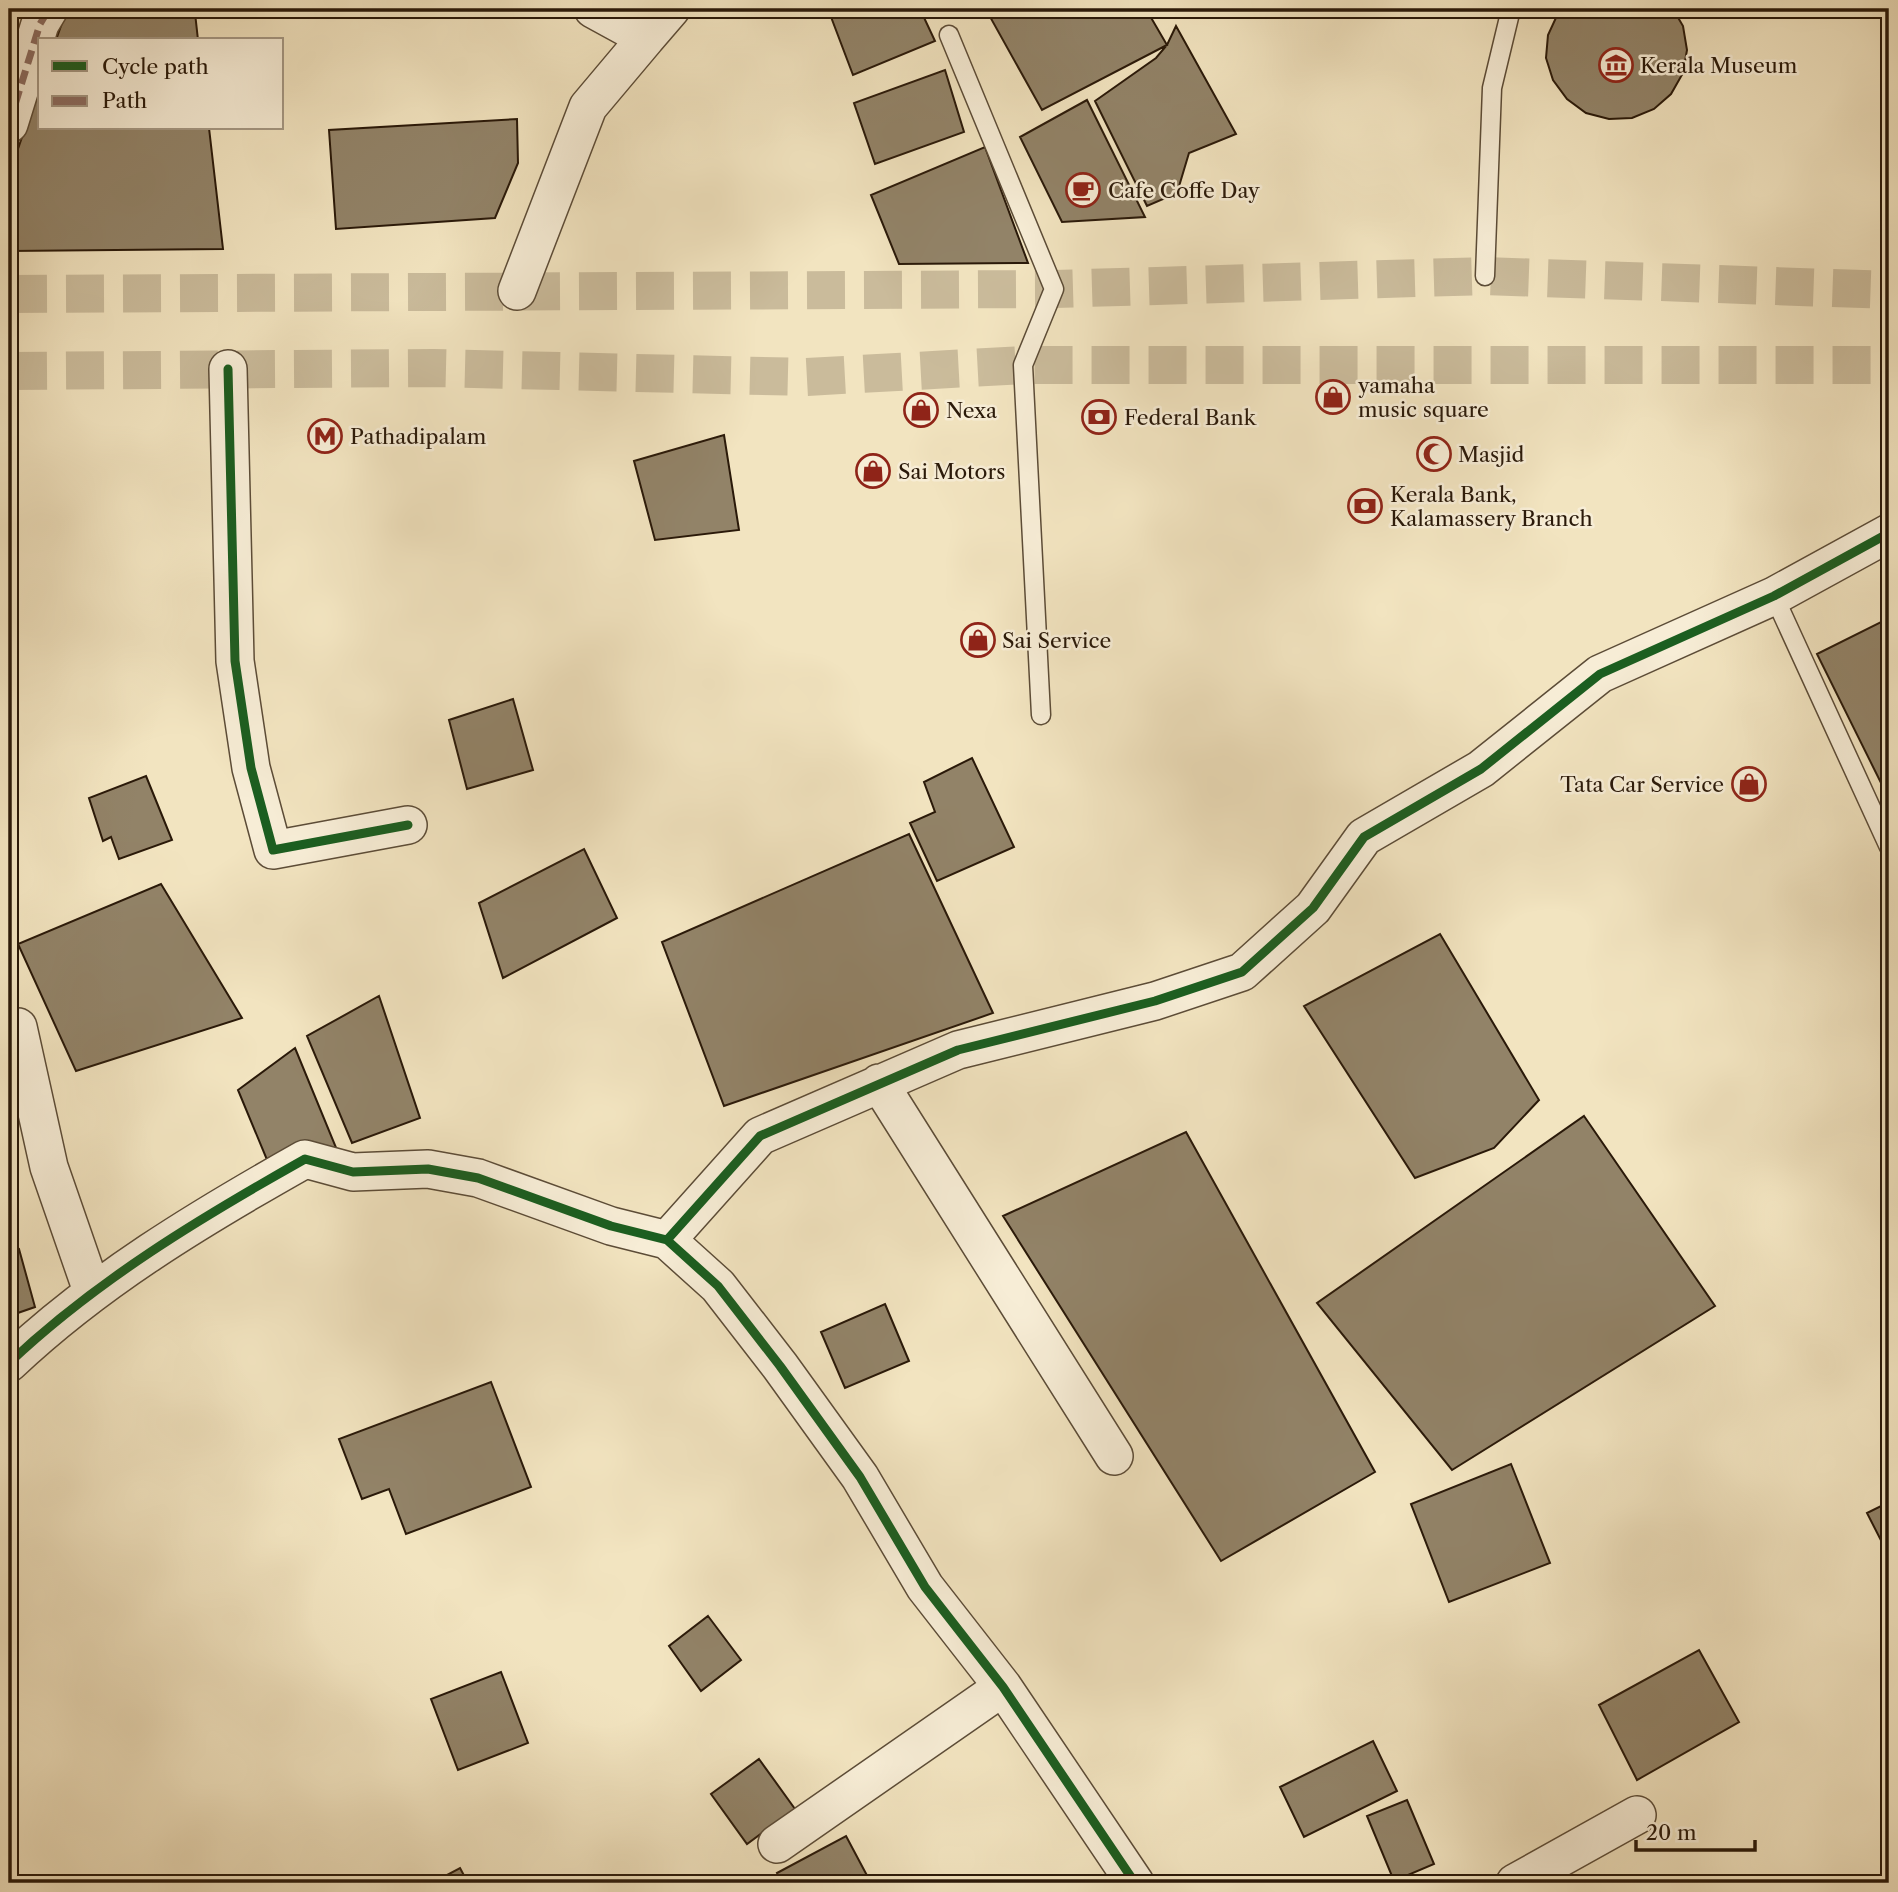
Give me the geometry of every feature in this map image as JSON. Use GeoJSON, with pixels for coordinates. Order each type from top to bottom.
{"type":"FeatureCollection","features":[{"type":"Feature","properties":{"kind":"street"},"geometry":{"type":"LineString","coordinates":[[9,124],[40,24],[49,9]]}},
{"type":"Feature","properties":{"kind":"street"},"geometry":{"type":"LineString","coordinates":[[593,9],[646,38]]}},
{"type":"Feature","properties":{"kind":"street"},"geometry":{"type":"LineString","coordinates":[[517,291],[588,107],[671,9]]}},
{"type":"Feature","properties":{"kind":"street"},"geometry":{"type":"LineString","coordinates":[[228,369],[235,661],[251,768],[273,850],[408,825]]}},
{"type":"Feature","properties":{"kind":"street"},"geometry":{"type":"LineString","coordinates":[[667,1240],[760,1136],[958,1050],[1155,1001],[1242,972],[1313,908],[1364,837],[1481,769],[1600,674],[1774,596],[1889,533]]}},
{"type":"Feature","properties":{"kind":"street"},"geometry":{"type":"LineString","coordinates":[[18,1027],[49,1167],[92,1291]]}},
{"type":"Feature","properties":{"kind":"street"},"geometry":{"type":"LineString","coordinates":[[879,1083],[1114,1456]]}},
{"type":"Feature","properties":{"kind":"street"},"geometry":{"type":"LineString","coordinates":[[9,1363],[92,1291],[165,1242],[305,1159],[353,1172],[428,1169],[478,1178],[611,1226],[667,1240],[718,1286],[780,1366],[860,1477],[925,1587],[1003,1687],[1135,1883]]}},
{"type":"Feature","properties":{"kind":"street"},"geometry":{"type":"LineString","coordinates":[[777,1844],[1003,1687]]}},
{"type":"Feature","properties":{"kind":"street"},"geometry":{"type":"LineString","coordinates":[[1515,1883],[1637,1815]]}},
{"type":"Feature","properties":{"kind":"lane"},"geometry":{"type":"LineString","coordinates":[[1485,276],[1492,88],[1511,9]]}},
{"type":"Feature","properties":{"kind":"lane"},"geometry":{"type":"LineString","coordinates":[[949,35],[1054,289],[1023,365],[1041,715]]}},
{"type":"Feature","properties":{"kind":"lane"},"geometry":{"type":"LineString","coordinates":[[1774,596],[1889,847]]}},
{"type":"Feature","properties":{"kind":"building"},"geometry":{"type":"Polygon","coordinates":[[[67,9],[163,9],[195,13],[198,38],[57,38],[67,9]]]}},
{"type":"Feature","properties":{"kind":"building"},"geometry":{"type":"Polygon","coordinates":[[[828,9],[920,9],[935,41],[853,75],[828,9]]]}},
{"type":"Feature","properties":{"kind":"building"},"geometry":{"type":"Polygon","coordinates":[[[1000,9],[1146,9],[1167,45],[1042,110],[989,15],[1000,9]]]}},
{"type":"Feature","properties":{"kind":"building","name":"Kerala Museum"},"geometry":{"type":"Polygon","coordinates":[[[1560,9],[1673,9],[1683,26],[1687,50],[1683,73],[1671,94],[1654,109],[1632,118],[1609,119],[1586,113],[1567,99],[1553,80],[1546,58],[1548,35],[1560,9]]]}},
{"type":"Feature","properties":{"kind":"building"},"geometry":{"type":"Polygon","coordinates":[[[1176,26],[1236,134],[1189,153],[1177,193],[1147,206],[1095,101],[1156,58],[1167,45],[1176,26]]]}},
{"type":"Feature","properties":{"kind":"building"},"geometry":{"type":"Polygon","coordinates":[[[945,70],[964,132],[875,164],[854,103],[945,70]]]}},
{"type":"Feature","properties":{"kind":"building"},"geometry":{"type":"Polygon","coordinates":[[[38,91],[38,130],[209,130],[223,249],[9,251],[9,175],[38,91]]]}},
{"type":"Feature","properties":{"kind":"building"},"geometry":{"type":"Polygon","coordinates":[[[1087,100],[1145,217],[1062,222],[1020,137],[1087,100]]]}},
{"type":"Feature","properties":{"kind":"building"},"geometry":{"type":"Polygon","coordinates":[[[517,119],[518,163],[495,218],[336,229],[329,130],[517,119]]]}},
{"type":"Feature","properties":{"kind":"building"},"geometry":{"type":"Polygon","coordinates":[[[985,147],[1028,263],[899,264],[871,195],[985,147]]]}},
{"type":"Feature","properties":{"kind":"building"},"geometry":{"type":"Polygon","coordinates":[[[724,435],[739,530],[655,540],[634,461],[724,435]]]}},
{"type":"Feature","properties":{"kind":"building"},"geometry":{"type":"Polygon","coordinates":[[[1889,618],[1889,799],[1817,654],[1889,618]]]}},
{"type":"Feature","properties":{"kind":"building"},"geometry":{"type":"Polygon","coordinates":[[[513,699],[533,770],[467,789],[449,720],[513,699]]]}},
{"type":"Feature","properties":{"kind":"building"},"geometry":{"type":"Polygon","coordinates":[[[972,758],[1014,847],[937,881],[910,823],[935,812],[924,782],[972,758]]]}},
{"type":"Feature","properties":{"kind":"building"},"geometry":{"type":"Polygon","coordinates":[[[146,776],[172,840],[119,859],[111,837],[103,841],[89,798],[146,776]]]}},
{"type":"Feature","properties":{"kind":"building"},"geometry":{"type":"Polygon","coordinates":[[[909,834],[993,1013],[724,1106],[662,942],[909,834]]]}},
{"type":"Feature","properties":{"kind":"building"},"geometry":{"type":"Polygon","coordinates":[[[584,849],[617,918],[503,978],[479,903],[584,849]]]}},
{"type":"Feature","properties":{"kind":"building"},"geometry":{"type":"Polygon","coordinates":[[[161,884],[242,1018],[76,1071],[18,944],[161,884]]]}},
{"type":"Feature","properties":{"kind":"building"},"geometry":{"type":"Polygon","coordinates":[[[1440,934],[1539,1100],[1494,1148],[1415,1178],[1304,1006],[1440,934]]]}},
{"type":"Feature","properties":{"kind":"building"},"geometry":{"type":"Polygon","coordinates":[[[379,996],[420,1118],[352,1143],[307,1036],[379,996]]]}},
{"type":"Feature","properties":{"kind":"building"},"geometry":{"type":"Polygon","coordinates":[[[295,1048],[337,1150],[270,1167],[238,1090],[295,1048]]]}},
{"type":"Feature","properties":{"kind":"building"},"geometry":{"type":"Polygon","coordinates":[[[1584,1116],[1715,1306],[1452,1470],[1317,1303],[1584,1116]]]}},
{"type":"Feature","properties":{"kind":"building"},"geometry":{"type":"Polygon","coordinates":[[[1186,1132],[1375,1472],[1221,1561],[1003,1216],[1186,1132]]]}},
{"type":"Feature","properties":{"kind":"building"},"geometry":{"type":"Polygon","coordinates":[[[19,1249],[35,1307],[9,1316],[9,1253],[19,1249]]]}},
{"type":"Feature","properties":{"kind":"building"},"geometry":{"type":"Polygon","coordinates":[[[885,1304],[909,1361],[845,1388],[821,1332],[885,1304]]]}},
{"type":"Feature","properties":{"kind":"building"},"geometry":{"type":"Polygon","coordinates":[[[491,1382],[531,1487],[406,1534],[389,1489],[362,1499],[339,1439],[491,1382]]]}},
{"type":"Feature","properties":{"kind":"building"},"geometry":{"type":"Polygon","coordinates":[[[1511,1464],[1550,1563],[1449,1602],[1411,1504],[1511,1464]]]}},
{"type":"Feature","properties":{"kind":"building"},"geometry":{"type":"Polygon","coordinates":[[[1889,1502],[1889,1556],[1867,1513],[1889,1502]]]}},
{"type":"Feature","properties":{"kind":"building"},"geometry":{"type":"Polygon","coordinates":[[[708,1616],[741,1660],[701,1691],[669,1646],[708,1616]]]}},
{"type":"Feature","properties":{"kind":"building"},"geometry":{"type":"Polygon","coordinates":[[[1699,1650],[1739,1722],[1637,1780],[1599,1705],[1699,1650]]]}},
{"type":"Feature","properties":{"kind":"building"},"geometry":{"type":"Polygon","coordinates":[[[501,1672],[528,1743],[458,1770],[431,1699],[501,1672]]]}},
{"type":"Feature","properties":{"kind":"building"},"geometry":{"type":"Polygon","coordinates":[[[1373,1741],[1397,1791],[1304,1837],[1280,1787],[1373,1741]]]}},
{"type":"Feature","properties":{"kind":"building"},"geometry":{"type":"Polygon","coordinates":[[[759,1759],[795,1809],[747,1844],[711,1794],[759,1759]]]}},
{"type":"Feature","properties":{"kind":"building"},"geometry":{"type":"Polygon","coordinates":[[[1407,1800],[1434,1864],[1394,1881],[1367,1816],[1407,1800]]]}},
{"type":"Feature","properties":{"kind":"building"},"geometry":{"type":"Polygon","coordinates":[[[846,1836],[871,1883],[783,1883],[777,1873],[846,1836]]]}},
{"type":"Feature","properties":{"kind":"building"},"geometry":{"type":"Polygon","coordinates":[[[460,1868],[468,1883],[432,1883],[460,1868]]]}},
{"type":"Feature","properties":{"kind":"tunnel"},"geometry":{"type":"LineString","coordinates":[[9,294],[1054,289],[1485,276],[1889,290]]}},
{"type":"Feature","properties":{"kind":"tunnel"},"geometry":{"type":"LineString","coordinates":[[9,371],[433,368],[806,377],[1023,365],[1889,365]]}},
{"type":"Feature","properties":{"kind":"marked path"},"geometry":{"type":"LineString","coordinates":[[9,124],[40,24],[49,9]]}},
{"type":"Feature","properties":{"kind":"cycle path"},"geometry":{"type":"LineString","coordinates":[[228,369],[235,661],[251,768],[273,850],[408,825]]}},
{"type":"Feature","properties":{"kind":"cycle path"},"geometry":{"type":"LineString","coordinates":[[667,1240],[760,1136],[958,1050],[1155,1001],[1242,972],[1313,908],[1364,837],[1481,769],[1600,674],[1774,596],[1889,533]]}},
{"type":"Feature","properties":{"kind":"cycle path"},"geometry":{"type":"LineString","coordinates":[[9,1363],[78,1304],[151,1252],[305,1159],[353,1172],[428,1169],[478,1178],[611,1226],[667,1240],[718,1286],[780,1366],[860,1477],[925,1587],[1003,1687],[1135,1883]]}},
{"type":"Feature","properties":{"kind":"place","name":"Kerala Museum"},"geometry":{"type":"Point","coordinates":[1616,65]}},
{"type":"Feature","properties":{"kind":"place","name":"Cafe Coffe Day"},"geometry":{"type":"Point","coordinates":[1083,190]}},
{"type":"Feature","properties":{"kind":"place","name":"yamaha music square"},"geometry":{"type":"Point","coordinates":[1333,397]}},
{"type":"Feature","properties":{"kind":"place","name":"Nexa"},"geometry":{"type":"Point","coordinates":[921,410]}},
{"type":"Feature","properties":{"kind":"place","name":"Federal Bank"},"geometry":{"type":"Point","coordinates":[1099,417]}},
{"type":"Feature","properties":{"kind":"place","name":"Pathadipalam"},"geometry":{"type":"Point","coordinates":[325,436]}},
{"type":"Feature","properties":{"kind":"place","name":"Masjid"},"geometry":{"type":"Point","coordinates":[1434,454]}},
{"type":"Feature","properties":{"kind":"place","name":"Sai Motors"},"geometry":{"type":"Point","coordinates":[873,471]}},
{"type":"Feature","properties":{"kind":"place","name":"Kerala Bank, Kalamassery Branch"},"geometry":{"type":"Point","coordinates":[1365,506]}},
{"type":"Feature","properties":{"kind":"place","name":"Sai Service"},"geometry":{"type":"Point","coordinates":[978,640]}},
{"type":"Feature","properties":{"kind":"place","name":"Tata Car Service"},"geometry":{"type":"Point","coordinates":[1749,784]}}]}
